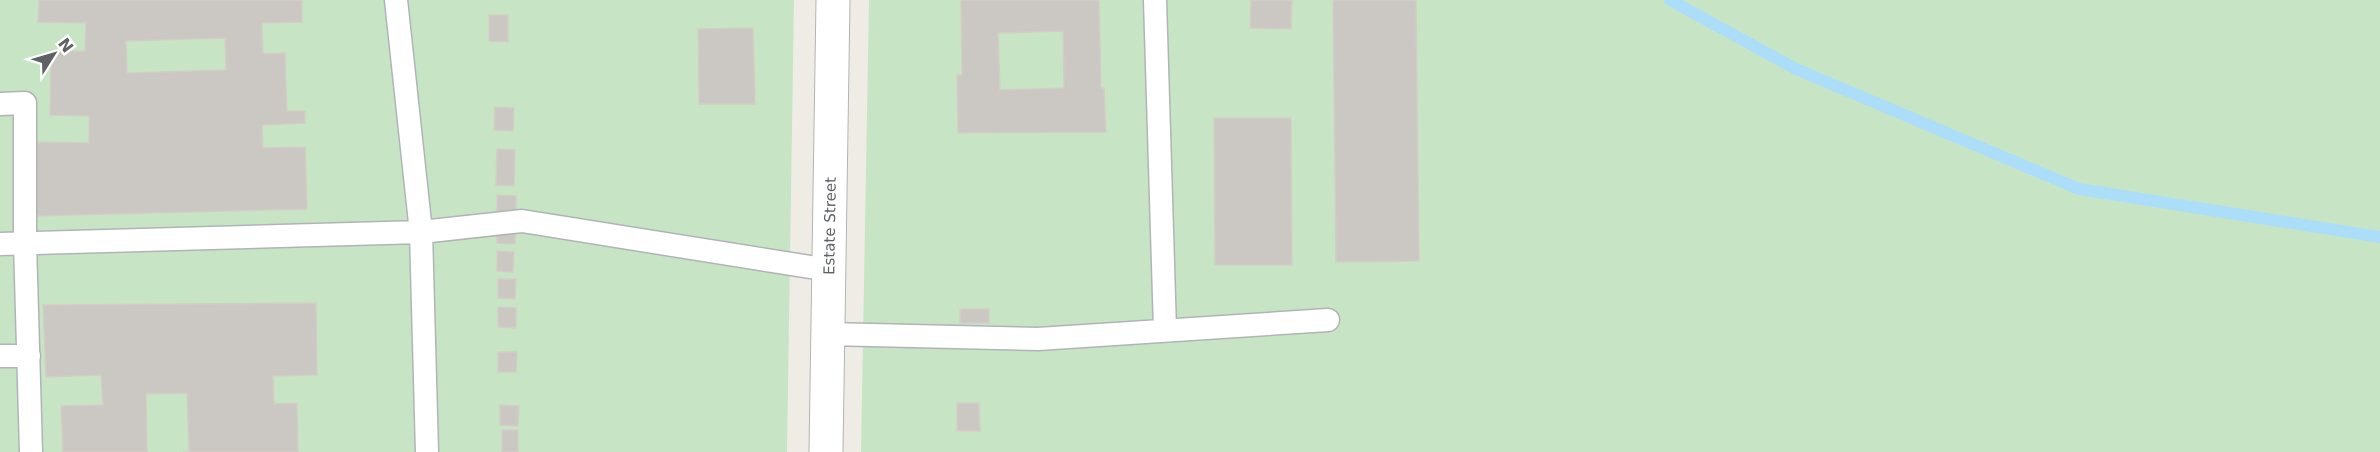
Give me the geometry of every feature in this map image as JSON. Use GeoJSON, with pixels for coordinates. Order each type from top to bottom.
{"type":"FeatureCollection","features":[{"type":"Feature","properties":{"kind":"street","name":"Estate Street"},"geometry":{"type":"LineString","coordinates":[[826,452],[833,0]]}},
{"type":"Feature","properties":{"kind":"lane"},"geometry":{"type":"LineString","coordinates":[[396,0],[421,232],[427,452]]}},
{"type":"Feature","properties":{"kind":"lane"},"geometry":{"type":"LineString","coordinates":[[1155,0],[1165,330]]}},
{"type":"Feature","properties":{"kind":"lane"},"geometry":{"type":"LineString","coordinates":[[0,104],[25,103],[25,242],[31,452]]}},
{"type":"Feature","properties":{"kind":"lane"},"geometry":{"type":"LineString","coordinates":[[0,244],[421,232],[522,221],[829,270]]}},
{"type":"Feature","properties":{"kind":"lane"},"geometry":{"type":"LineString","coordinates":[[828,334],[1038,339],[1328,320]]}},
{"type":"Feature","properties":{"kind":"lane"},"geometry":{"type":"LineString","coordinates":[[0,356],[29,356]]}},
{"type":"Feature","properties":{"kind":"green space"},"geometry":{"type":"Polygon","coordinates":[[[0,0],[794,0],[787,452],[0,452],[0,0]]]}},
{"type":"Feature","properties":{"kind":"green space"},"geometry":{"type":"Polygon","coordinates":[[[869,0],[2380,0],[2380,452],[861,452],[869,0]]]}},
{"type":"Feature","properties":{"kind":"building"},"geometry":{"type":"Polygon","coordinates":[[[39,0],[302,0],[302,22],[262,23],[263,54],[285,53],[287,111],[305,111],[305,123],[262,125],[263,148],[305,147],[307,209],[36,216],[37,142],[89,143],[89,116],[50,115],[51,51],[85,51],[86,23],[38,22],[39,0]],[[225,38],[126,41],[127,73],[226,70],[225,38]]]}},
{"type":"Feature","properties":{"kind":"building"},"geometry":{"type":"Polygon","coordinates":[[[961,0],[1099,0],[1101,88],[1104,88],[1106,132],[958,133],[957,75],[962,75],[961,0]],[[1063,31],[998,33],[1000,90],[1064,88],[1063,31]]]}},
{"type":"Feature","properties":{"kind":"building"},"geometry":{"type":"Polygon","coordinates":[[[1251,0],[1292,0],[1291,29],[1250,28],[1251,0]]]}},
{"type":"Feature","properties":{"kind":"building"},"geometry":{"type":"Polygon","coordinates":[[[1333,0],[1416,0],[1419,261],[1336,262],[1333,0]]]}},
{"type":"Feature","properties":{"kind":"building"},"geometry":{"type":"Polygon","coordinates":[[[489,15],[508,15],[508,42],[489,41],[489,15]]]}},
{"type":"Feature","properties":{"kind":"building"},"geometry":{"type":"Polygon","coordinates":[[[753,28],[755,104],[699,104],[698,29],[753,28]]]}},
{"type":"Feature","properties":{"kind":"building"},"geometry":{"type":"Polygon","coordinates":[[[495,107],[514,108],[513,131],[494,130],[495,107]]]}},
{"type":"Feature","properties":{"kind":"building"},"geometry":{"type":"Polygon","coordinates":[[[1214,118],[1291,118],[1292,265],[1215,265],[1214,118]]]}},
{"type":"Feature","properties":{"kind":"building"},"geometry":{"type":"Polygon","coordinates":[[[497,149],[515,150],[514,186],[496,185],[497,149]]]}},
{"type":"Feature","properties":{"kind":"building"},"geometry":{"type":"Polygon","coordinates":[[[497,195],[516,196],[516,215],[497,214],[497,195]]]}},
{"type":"Feature","properties":{"kind":"building"},"geometry":{"type":"Polygon","coordinates":[[[497,224],[516,225],[515,244],[497,243],[497,224]]]}},
{"type":"Feature","properties":{"kind":"building"},"geometry":{"type":"Polygon","coordinates":[[[497,251],[514,252],[513,272],[497,271],[497,251]]]}},
{"type":"Feature","properties":{"kind":"building"},"geometry":{"type":"Polygon","coordinates":[[[498,279],[516,279],[515,299],[498,298],[498,279]]]}},
{"type":"Feature","properties":{"kind":"building"},"geometry":{"type":"Polygon","coordinates":[[[316,303],[317,375],[273,376],[274,404],[297,403],[298,452],[189,452],[187,393],[146,394],[147,452],[63,452],[61,406],[103,405],[101,375],[46,377],[43,305],[316,303]]]}},
{"type":"Feature","properties":{"kind":"building"},"geometry":{"type":"Polygon","coordinates":[[[498,307],[516,308],[516,328],[498,327],[498,307]]]}},
{"type":"Feature","properties":{"kind":"building"},"geometry":{"type":"Polygon","coordinates":[[[960,309],[989,309],[989,323],[960,323],[960,309]]]}},
{"type":"Feature","properties":{"kind":"building"},"geometry":{"type":"Polygon","coordinates":[[[498,352],[517,352],[516,372],[498,372],[498,352]]]}},
{"type":"Feature","properties":{"kind":"building"},"geometry":{"type":"Polygon","coordinates":[[[957,403],[979,403],[980,431],[957,431],[957,403]]]}},
{"type":"Feature","properties":{"kind":"building"},"geometry":{"type":"Polygon","coordinates":[[[500,405],[519,406],[518,426],[500,425],[500,405]]]}},
{"type":"Feature","properties":{"kind":"building"},"geometry":{"type":"Polygon","coordinates":[[[502,430],[518,430],[518,452],[502,452],[502,430]]]}},
{"type":"Feature","properties":{"kind":"waterway"},"geometry":{"type":"LineString","coordinates":[[1670,0],[1796,69],[2079,189],[2380,237]]}}]}
